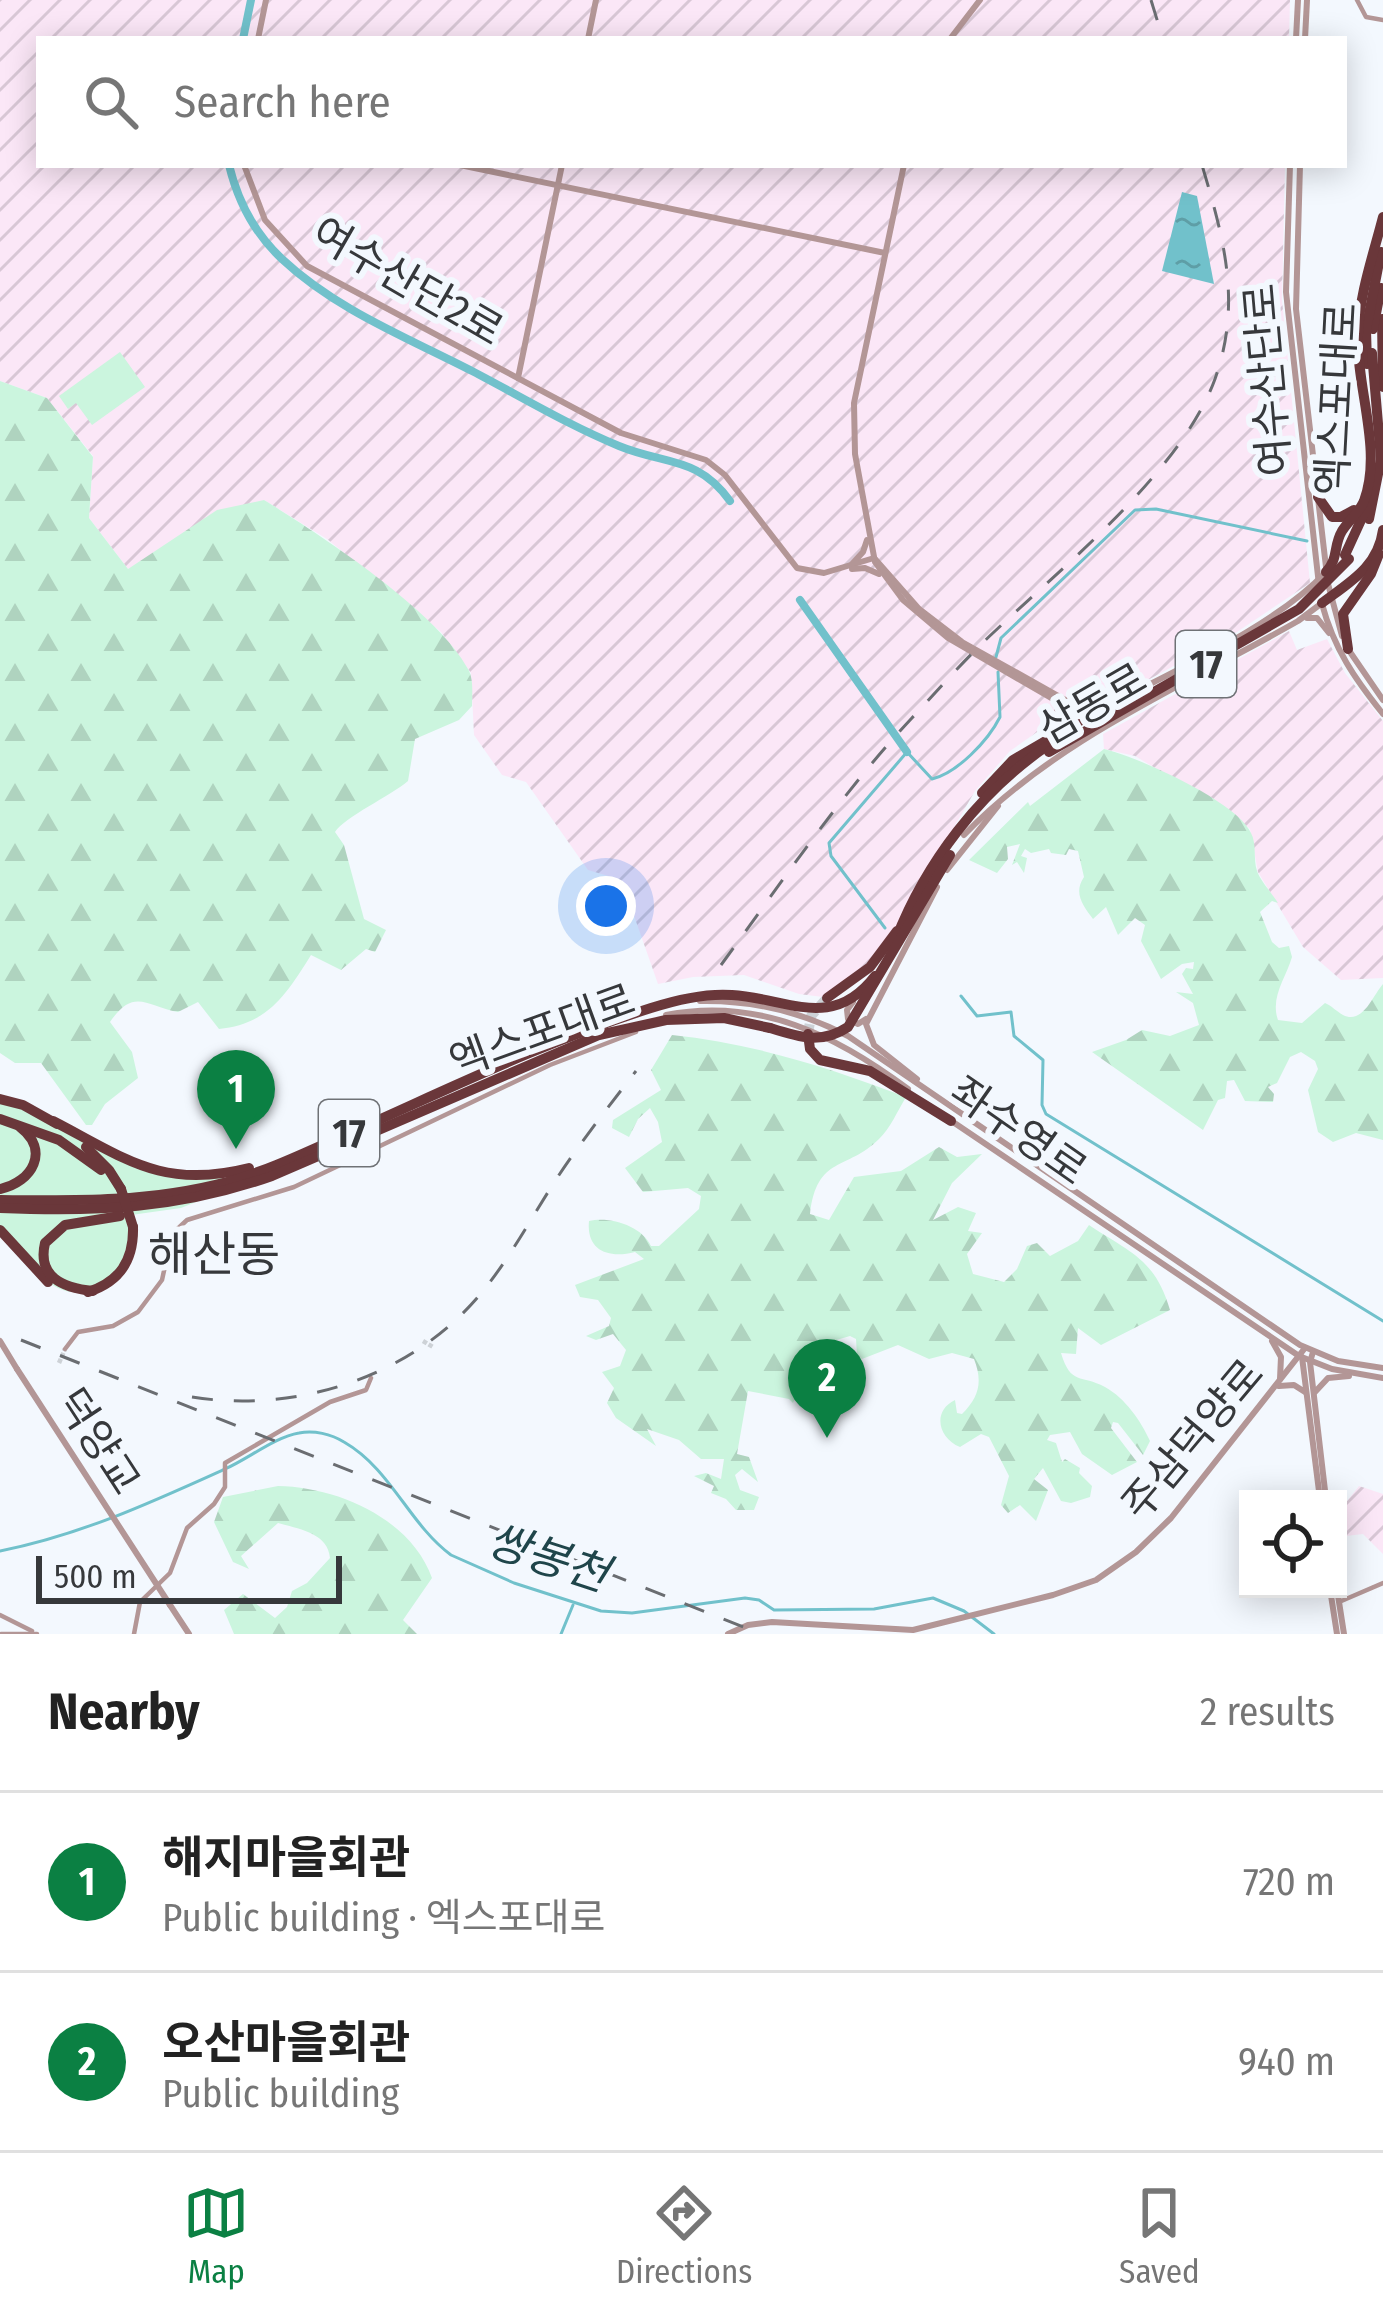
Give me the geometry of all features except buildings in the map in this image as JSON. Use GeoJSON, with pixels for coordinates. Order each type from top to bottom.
{"type":"FeatureCollection","features":[{"type":"Feature","properties":{"kind":"highway"},"geometry":{"type":"LineString","coordinates":[[1322,577],[1337,558],[1340,534],[1361,508],[1367,487],[1370,458],[1359,319],[1383,217]]}},
{"type":"Feature","properties":{"kind":"highway","name":"엑스포대로"},"geometry":{"type":"LineString","coordinates":[[1347,557],[1374,477],[1366,330],[1383,243]]}},
{"type":"Feature","properties":{"kind":"highway","name":"엑스포대로"},"geometry":{"type":"LineString","coordinates":[[1347,557],[1370,517],[1379,481],[1372,333],[1383,276]]}},
{"type":"Feature","properties":{"kind":"highway"},"geometry":{"type":"LineString","coordinates":[[1383,309],[1383,387]]}},
{"type":"Feature","properties":{"kind":"highway"},"geometry":{"type":"LineString","coordinates":[[1318,497],[1328,514],[1341,517],[1356,507],[1367,487]]}},
{"type":"Feature","properties":{"kind":"highway"},"geometry":{"type":"LineString","coordinates":[[1348,649],[1343,614],[1371,574],[1383,530]]}},
{"type":"Feature","properties":{"kind":"highway"},"geometry":{"type":"LineString","coordinates":[[1326,600],[1379,554]]}},
{"type":"Feature","properties":{"kind":"highway","name":"17"},"geometry":{"type":"LineString","coordinates":[[1046,746],[1282,614],[1347,557]]}},
{"type":"Feature","properties":{"kind":"highway"},"geometry":{"type":"LineString","coordinates":[[1046,746],[1059,722],[1058,698]]}},
{"type":"Feature","properties":{"kind":"highway"},"geometry":{"type":"LineString","coordinates":[[1046,746],[1089,716]]}},
{"type":"Feature","properties":{"kind":"highway","name":"엑스포대로"},"geometry":{"type":"LineString","coordinates":[[0,1204],[134,1209],[216,1194],[272,1176],[606,1038],[666,1020],[724,1018],[817,1040],[848,1027],[947,853],[1046,746]]}},
{"type":"Feature","properties":{"kind":"highway","name":"엑스포대로"},"geometry":{"type":"LineString","coordinates":[[0,1204],[150,1198],[231,1181],[644,1010],[734,995],[825,1009],[849,998],[874,977],[902,923],[983,800],[1046,746]]}},
{"type":"Feature","properties":{"kind":"highway"},"geometry":{"type":"LineString","coordinates":[[827,998],[870,968],[902,923]]}},
{"type":"Feature","properties":{"kind":"highway"},"geometry":{"type":"LineString","coordinates":[[808,1034],[817,1058],[870,1071],[951,1121]]}},
{"type":"Feature","properties":{"kind":"highway"},"geometry":{"type":"LineString","coordinates":[[0,1096],[120,1159],[175,1174],[225,1173],[293,1157]]}},
{"type":"Feature","properties":{"kind":"highway"},"geometry":{"type":"LineString","coordinates":[[0,1120],[59,1140],[121,1189]]}},
{"type":"Feature","properties":{"kind":"highway"},"geometry":{"type":"LineString","coordinates":[[0,1120],[27,1131],[36,1154],[28,1177],[0,1189]]}},
{"type":"Feature","properties":{"kind":"highway"},"geometry":{"type":"LineString","coordinates":[[0,1229],[50,1283],[73,1293],[110,1283],[123,1270],[133,1228],[121,1189],[102,1162],[52,1121]]}},
{"type":"Feature","properties":{"kind":"highway"},"geometry":{"type":"LineString","coordinates":[[92,1291],[63,1286],[49,1274],[43,1252],[52,1233],[71,1223],[181,1208],[216,1194]]}},
{"type":"Feature","properties":{"kind":"street"},"geometry":{"type":"LineString","coordinates":[[259,36],[266,0]]}},
{"type":"Feature","properties":{"kind":"street"},"geometry":{"type":"LineString","coordinates":[[589,36],[596,0]]}},
{"type":"Feature","properties":{"kind":"street"},"geometry":{"type":"LineString","coordinates":[[952,36],[980,0]]}},
{"type":"Feature","properties":{"kind":"street"},"geometry":{"type":"LineString","coordinates":[[1296,36],[1302,0]]}},
{"type":"Feature","properties":{"kind":"street"},"geometry":{"type":"LineString","coordinates":[[1302,0],[1305,36]]}},
{"type":"Feature","properties":{"kind":"street"},"geometry":{"type":"LineString","coordinates":[[1358,0],[1366,17],[1383,20]]}},
{"type":"Feature","properties":{"kind":"street","name":"여수산단2로"},"geometry":{"type":"LineString","coordinates":[[245,168],[265,220],[307,266],[626,435],[706,460],[729,481],[790,562],[810,573],[865,568],[884,578]]}},
{"type":"Feature","properties":{"kind":"street"},"geometry":{"type":"LineString","coordinates":[[475,168],[885,253]]}},
{"type":"Feature","properties":{"kind":"street","name":"여수산단2로"},"geometry":{"type":"LineString","coordinates":[[518,378],[561,168]]}},
{"type":"Feature","properties":{"kind":"street"},"geometry":{"type":"LineString","coordinates":[[903,168],[854,398],[855,450],[874,558],[884,578],[948,638],[1058,698],[1089,707],[1108,706]]}},
{"type":"Feature","properties":{"kind":"street","name":"여수산단로"},"geometry":{"type":"LineString","coordinates":[[1289,168],[1286,292],[1332,636],[1348,670],[1383,714]]}},
{"type":"Feature","properties":{"kind":"street","name":"여수산단로"},"geometry":{"type":"LineString","coordinates":[[1300,168],[1296,308],[1318,497],[1322,577]]}},
{"type":"Feature","properties":{"kind":"street"},"geometry":{"type":"LineString","coordinates":[[851,565],[863,552],[868,530]]}},
{"type":"Feature","properties":{"kind":"street"},"geometry":{"type":"LineString","coordinates":[[836,570],[874,558]]}},
{"type":"Feature","properties":{"kind":"street"},"geometry":{"type":"LineString","coordinates":[[874,558],[929,618],[1105,727]]}},
{"type":"Feature","properties":{"kind":"street","name":"삼동로"},"geometry":{"type":"LineString","coordinates":[[1089,716],[1244,632],[1322,577]]}},
{"type":"Feature","properties":{"kind":"street","name":"여수산단로"},"geometry":{"type":"LineString","coordinates":[[1326,600],[1348,649],[1383,700]]}},
{"type":"Feature","properties":{"kind":"street","name":"삼동로"},"geometry":{"type":"LineString","coordinates":[[1019,785],[1105,727],[1298,621],[1326,600]]}},
{"type":"Feature","properties":{"kind":"street"},"geometry":{"type":"LineString","coordinates":[[1298,621],[1317,618],[1332,636]]}},
{"type":"Feature","properties":{"kind":"street"},"geometry":{"type":"LineString","coordinates":[[964,835],[1019,785]]}},
{"type":"Feature","properties":{"kind":"street"},"geometry":{"type":"LineString","coordinates":[[927,1091],[874,1046],[866,1019],[948,868],[1019,785]]}},
{"type":"Feature","properties":{"kind":"street"},"geometry":{"type":"LineString","coordinates":[[866,1019],[854,1023],[847,1010],[870,989],[874,977]]}},
{"type":"Feature","properties":{"kind":"street","name":"좌수영로"},"geometry":{"type":"LineString","coordinates":[[683,1001],[756,1004],[816,1022],[862,1045],[1309,1350],[1349,1364],[1383,1368]]}},
{"type":"Feature","properties":{"kind":"street","name":"좌수영로"},"geometry":{"type":"LineString","coordinates":[[606,1038],[675,1013],[728,1011],[814,1030],[850,1048],[1304,1359],[1383,1378]]}},
{"type":"Feature","properties":{"kind":"street"},"geometry":{"type":"LineString","coordinates":[[64,1349],[78,1332],[117,1324],[145,1304],[162,1280],[171,1237],[180,1225],[278,1193],[606,1038],[641,1030]]}},
{"type":"Feature","properties":{"kind":"street"},"geometry":{"type":"LineString","coordinates":[[272,1176],[278,1193]]}},
{"type":"Feature","properties":{"kind":"street"},"geometry":{"type":"LineString","coordinates":[[1269,1337],[1281,1357],[1278,1385],[1298,1386],[1311,1399]]}},
{"type":"Feature","properties":{"kind":"street","name":"덕양교"},"geometry":{"type":"LineString","coordinates":[[0,1341],[189,1634]]}},
{"type":"Feature","properties":{"kind":"street"},"geometry":{"type":"LineString","coordinates":[[1309,1350],[1304,1359],[1322,1490]]}},
{"type":"Feature","properties":{"kind":"street","name":"주삼덕양로"},"geometry":{"type":"LineString","coordinates":[[728,1634],[772,1622],[900,1631],[1088,1584],[1136,1552],[1171,1518],[1304,1359]]}},
{"type":"Feature","properties":{"kind":"street"},"geometry":{"type":"LineString","coordinates":[[1311,1399],[1328,1378],[1363,1376]]}},
{"type":"Feature","properties":{"kind":"street"},"geometry":{"type":"LineString","coordinates":[[134,1634],[138,1606],[170,1574],[185,1532],[226,1485],[225,1464],[330,1402],[366,1390],[371,1378]]}},
{"type":"Feature","properties":{"kind":"street"},"geometry":{"type":"LineString","coordinates":[[1335,1603],[1383,1583]]}},
{"type":"Feature","properties":{"kind":"street"},"geometry":{"type":"LineString","coordinates":[[1334,1598],[1340,1634]]}},
{"type":"Feature","properties":{"kind":"street"},"geometry":{"type":"LineString","coordinates":[[0,1615],[34,1633]]}},
{"type":"Feature","properties":{"kind":"street"},"geometry":{"type":"LineString","coordinates":[[1,1634],[34,1633]]}},
{"type":"Feature","properties":{"kind":"shaded area"},"geometry":{"type":"Polygon","coordinates":[[[0,0],[1290,0],[1289,36],[36,36],[36,168],[1285,168],[1282,300],[1310,583],[1237,632],[1105,703],[1083,700],[1010,751],[975,791],[881,953],[823,997],[744,975],[658,984],[632,910],[615,878],[588,870],[526,782],[502,775],[474,735],[471,673],[441,632],[327,539],[264,500],[128,569],[89,518],[93,456],[47,398],[0,381],[0,0]]]}},
{"type":"Feature","properties":{"kind":"shaded area"},"geometry":{"type":"Polygon","coordinates":[[[1289,631],[1297,650],[1327,639],[1345,673],[1383,721],[1383,978],[1341,980],[1303,947],[1258,872],[1250,829],[1234,815],[1135,756],[1104,749],[1103,734],[1289,631]]]}},
{"type":"Feature","properties":{"kind":"shaded area"},"geometry":{"type":"Polygon","coordinates":[[[1359,1486],[1383,1494],[1383,1554],[1363,1534],[1347,1536],[1347,1501],[1359,1486]]]}},
{"type":"Feature","properties":{"kind":"green space"},"geometry":{"type":"Polygon","coordinates":[[[120,352],[145,387],[92,425],[76,403],[68,409],[59,396],[120,352]]]}},
{"type":"Feature","properties":{"kind":"green space"},"geometry":{"type":"Polygon","coordinates":[[[0,381],[47,398],[93,457],[89,518],[128,569],[217,510],[264,500],[405,600],[453,647],[472,682],[472,706],[459,720],[415,739],[408,781],[335,832],[344,845],[364,919],[386,930],[375,952],[366,949],[341,970],[311,955],[274,1005],[236,1026],[219,1029],[198,1002],[178,1012],[141,1002],[126,1005],[110,1022],[132,1052],[138,1078],[105,1104],[92,1125],[86,1125],[41,1063],[15,1063],[0,1053],[0,381]]]}},
{"type":"Feature","properties":{"kind":"green space"},"geometry":{"type":"Polygon","coordinates":[[[1104,749],[1161,770],[1207,795],[1251,833],[1257,871],[1278,903],[1272,901],[1260,912],[1272,942],[1279,948],[1289,946],[1292,957],[1277,995],[1278,1020],[1302,1023],[1325,1003],[1343,1015],[1356,1016],[1383,984],[1383,1140],[1356,1133],[1333,1142],[1318,1132],[1308,1090],[1318,1069],[1301,1052],[1290,1057],[1277,1083],[1268,1087],[1273,1102],[1245,1101],[1234,1080],[1227,1081],[1225,1098],[1218,1100],[1203,1130],[1092,1052],[1142,1030],[1170,1036],[1199,1025],[1193,1003],[1176,992],[1193,994],[1182,974],[1186,968],[1193,969],[1194,962],[1182,964],[1161,979],[1141,941],[1145,925],[1135,918],[1118,935],[1106,907],[1093,919],[1079,894],[1084,877],[1078,851],[1069,849],[1066,855],[1025,849],[1021,856],[1027,858],[1024,873],[1017,862],[1012,865],[1020,844],[1007,847],[1008,859],[997,873],[969,860],[1028,802],[1030,806],[1104,749]]]}},
{"type":"Feature","properties":{"kind":"green space"},"geometry":{"type":"Polygon","coordinates":[[[672,1035],[791,1058],[906,1097],[879,1139],[826,1173],[810,1214],[829,1220],[854,1177],[901,1171],[939,1147],[957,1157],[982,1154],[952,1183],[933,1220],[958,1207],[976,1213],[968,1231],[982,1233],[967,1254],[973,1274],[1004,1282],[1017,1269],[1027,1246],[1037,1243],[1050,1256],[1078,1241],[1089,1225],[1140,1259],[1157,1279],[1170,1310],[1101,1345],[1078,1328],[1076,1354],[1061,1353],[1073,1375],[1112,1392],[1137,1418],[1150,1441],[1143,1455],[1118,1423],[1113,1422],[1111,1428],[1137,1462],[1112,1475],[1082,1454],[1070,1432],[1050,1435],[1047,1440],[1056,1443],[1062,1462],[1065,1459],[1080,1468],[1079,1473],[1092,1486],[1090,1497],[1061,1501],[1043,1468],[1034,1479],[1048,1490],[1036,1521],[1020,1505],[1008,1513],[1001,1505],[1009,1476],[989,1437],[981,1434],[960,1447],[947,1437],[941,1424],[948,1405],[955,1400],[957,1413],[962,1414],[976,1395],[979,1382],[974,1359],[952,1353],[929,1359],[898,1345],[862,1359],[857,1355],[856,1339],[850,1336],[833,1341],[824,1364],[806,1377],[793,1403],[748,1391],[737,1454],[749,1457],[758,1482],[742,1469],[735,1475],[740,1490],[759,1497],[754,1510],[736,1510],[711,1493],[714,1486],[694,1476],[706,1473],[721,1479],[724,1459],[701,1459],[679,1440],[647,1429],[656,1446],[616,1418],[607,1403],[614,1388],[602,1372],[620,1366],[626,1350],[613,1334],[596,1340],[586,1336],[609,1326],[611,1318],[598,1300],[580,1297],[575,1285],[644,1259],[635,1252],[608,1253],[595,1246],[589,1221],[624,1224],[651,1246],[659,1246],[699,1209],[701,1196],[688,1188],[643,1192],[625,1168],[662,1142],[650,1108],[629,1137],[612,1128],[613,1120],[661,1090],[651,1070],[672,1035]]]}},
{"type":"Feature","properties":{"kind":"green space"},"geometry":{"type":"Polygon","coordinates":[[[0,1094],[140,1167],[225,1173],[216,1194],[181,1208],[131,1215],[133,1227],[119,1275],[84,1291],[62,1290],[42,1277],[0,1230],[0,1094]]]}},
{"type":"Feature","properties":{"kind":"green space"},"geometry":{"type":"Polygon","coordinates":[[[278,1486],[348,1500],[390,1523],[408,1539],[432,1578],[403,1620],[417,1634],[234,1634],[224,1610],[243,1594],[275,1618],[287,1607],[292,1591],[307,1583],[330,1558],[318,1538],[278,1523],[241,1556],[249,1569],[233,1562],[214,1522],[223,1497],[278,1486]]]}},
{"type":"Feature","properties":{"kind":"water"},"geometry":{"type":"Polygon","coordinates":[[[1182,192],[1197,196],[1214,284],[1162,271],[1182,192]]]}},
{"type":"Feature","properties":{"kind":"waterway"},"geometry":{"type":"LineString","coordinates":[[244,36],[251,0]]}},
{"type":"Feature","properties":{"kind":"waterway"},"geometry":{"type":"LineString","coordinates":[[230,168],[242,204],[263,239],[325,293],[581,429],[693,469],[730,501]]}},
{"type":"Feature","properties":{"kind":"waterway"},"geometry":{"type":"LineString","coordinates":[[996,657],[1001,638],[1135,510],[1156,509],[1307,541]]}},
{"type":"Feature","properties":{"kind":"waterway"},"geometry":{"type":"LineString","coordinates":[[800,600],[907,752]]}},
{"type":"Feature","properties":{"kind":"waterway"},"geometry":{"type":"LineString","coordinates":[[885,928],[831,856],[829,843],[907,752],[932,779],[971,755],[1000,717],[998,672]]}},
{"type":"Feature","properties":{"kind":"waterway"},"geometry":{"type":"LineString","coordinates":[[961,996],[977,1016],[1011,1012],[1014,1036],[1043,1060],[1046,1114],[1383,1321]]}},
{"type":"Feature","properties":{"kind":"waterway","name":"쌍봉천"},"geometry":{"type":"LineString","coordinates":[[0,1551],[114,1517],[281,1439],[316,1432],[360,1453],[451,1555],[514,1583],[601,1611],[632,1613],[745,1598],[774,1610],[874,1609],[933,1598],[964,1611],[994,1634]]}},
{"type":"Feature","properties":{"kind":"waterway"},"geometry":{"type":"LineString","coordinates":[[561,1634],[573,1605]]}},
{"type":"Feature","properties":{"kind":"tunnel"},"geometry":{"type":"LineString","coordinates":[[808,1034],[811,1016],[827,998]]}},
{"type":"Feature","properties":{"kind":"tunnel"},"geometry":{"type":"LineString","coordinates":[[423,1341],[433,1347]]}},
{"type":"Feature","properties":{"kind":"tunnel"},"geometry":{"type":"LineString","coordinates":[[59,1363],[65,1349]]}},
{"type":"Feature","properties":{"kind":"railway"},"geometry":{"type":"LineString","coordinates":[[1151,0],[1162,36]]}},
{"type":"Feature","properties":{"kind":"railway"},"geometry":{"type":"LineString","coordinates":[[721,965],[885,748],[973,653],[1149,482],[1199,413],[1223,351],[1229,297],[1223,245],[1203,168]]}},
{"type":"Feature","properties":{"kind":"railway"},"geometry":{"type":"LineString","coordinates":[[192,1397],[272,1400],[312,1393],[389,1366],[423,1346],[483,1291],[568,1162],[636,1071]]}},
{"type":"Feature","properties":{"kind":"railway"},"geometry":{"type":"LineString","coordinates":[[21,1340],[761,1634]]}},
{"type":"Feature","properties":{"kind":"place","name":"해지마을회관"},"geometry":{"type":"Point","coordinates":[236,1149]}},
{"type":"Feature","properties":{"kind":"place","name":"오산마을회관"},"geometry":{"type":"Point","coordinates":[827,1438]}},
{"type":"Feature","properties":{"kind":"district","name":"해산동"},"geometry":{"type":"Point","coordinates":[214,1254]}}]}
